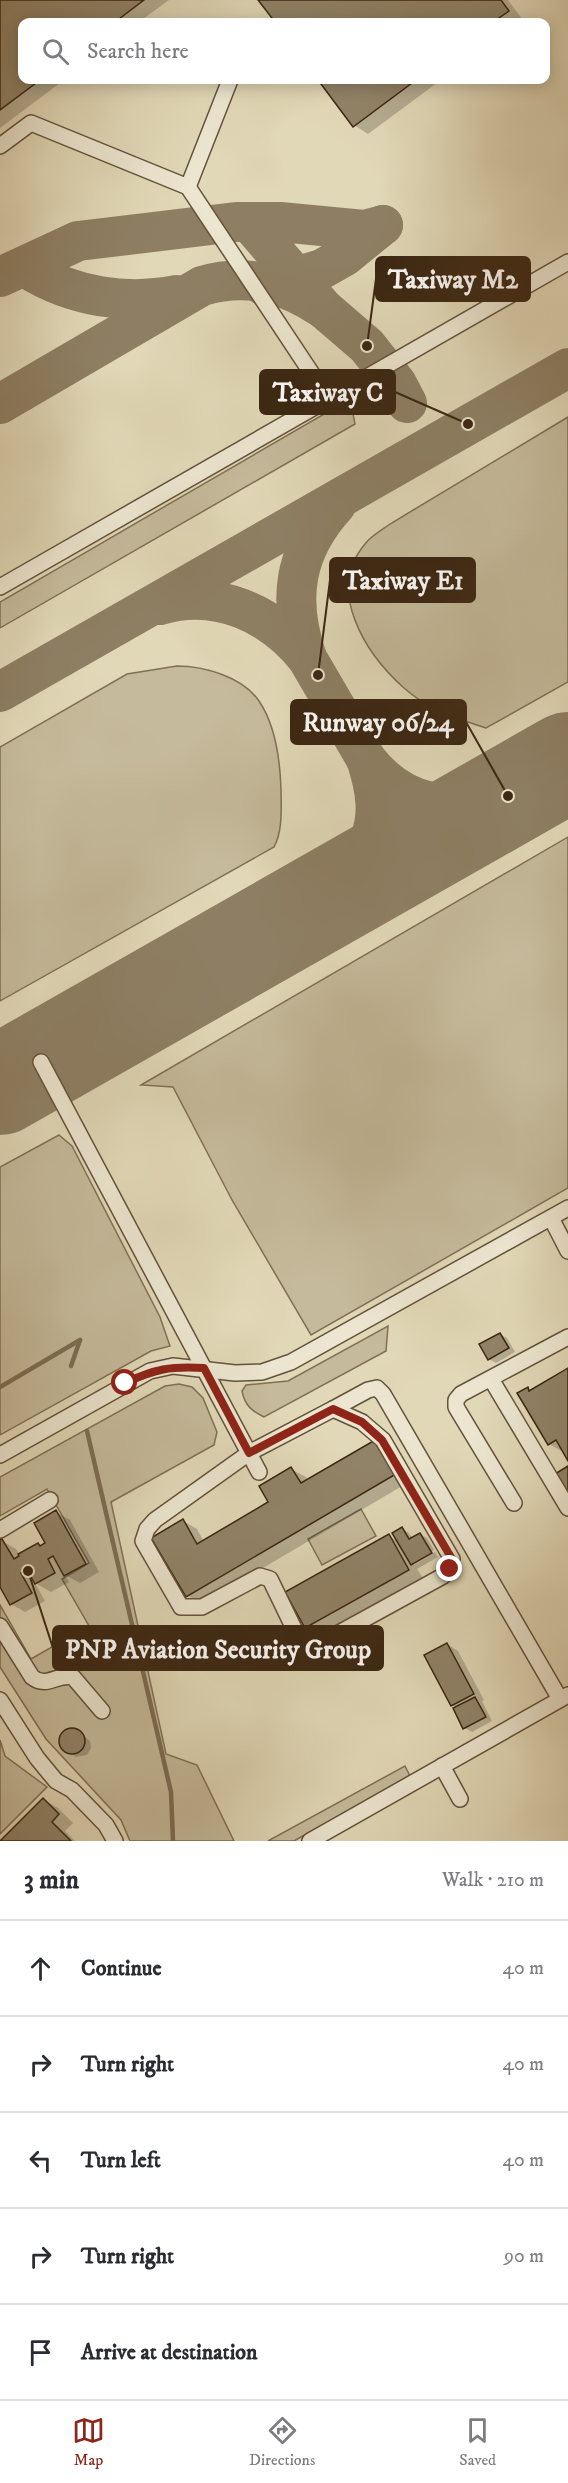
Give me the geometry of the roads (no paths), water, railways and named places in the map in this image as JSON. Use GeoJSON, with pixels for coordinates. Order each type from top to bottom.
{"type":"FeatureCollection","features":[{"type":"Feature","properties":{"kind":"lane"},"geometry":{"type":"LineString","coordinates":[[188,187],[228,84]]}},
{"type":"Feature","properties":{"kind":"lane"},"geometry":{"type":"LineString","coordinates":[[0,146],[31,123],[188,187],[328,398]]}},
{"type":"Feature","properties":{"kind":"lane"},"geometry":{"type":"LineString","coordinates":[[0,588],[568,262]]}},
{"type":"Feature","properties":{"kind":"lane"},"geometry":{"type":"LineString","coordinates":[[41,1062],[259,1472]]}},
{"type":"Feature","properties":{"kind":"lane"},"geometry":{"type":"LineString","coordinates":[[0,1455],[150,1371],[173,1366],[235,1373],[262,1372],[291,1362],[568,1208]]}},
{"type":"Feature","properties":{"kind":"lane"},"geometry":{"type":"LineString","coordinates":[[551,1218],[568,1251]]}},
{"type":"Feature","properties":{"kind":"lane"},"geometry":{"type":"LineString","coordinates":[[514,1503],[456,1407],[456,1400],[461,1394],[568,1337]]}},
{"type":"Feature","properties":{"kind":"lane"},"geometry":{"type":"LineString","coordinates":[[491,1379],[568,1508]]}},
{"type":"Feature","properties":{"kind":"lane"},"geometry":{"type":"LineString","coordinates":[[310,1841],[564,1697],[383,1394],[377,1388],[368,1390],[249,1453],[155,1520],[147,1529],[144,1541],[181,1606],[202,1606],[260,1576],[265,1576],[270,1579],[298,1637],[306,1644],[319,1644],[443,1576],[450,1569],[452,1559],[382,1440],[362,1422],[333,1409]]}},
{"type":"Feature","properties":{"kind":"lane"},"geometry":{"type":"LineString","coordinates":[[0,1530],[50,1500]]}},
{"type":"Feature","properties":{"kind":"lane"},"geometry":{"type":"LineString","coordinates":[[0,1626],[32,1677],[39,1683],[66,1676],[73,1677],[102,1711]]}},
{"type":"Feature","properties":{"kind":"lane"},"geometry":{"type":"LineString","coordinates":[[0,1700],[37,1758],[56,1781],[72,1790],[106,1825],[115,1841]]}},
{"type":"Feature","properties":{"kind":"lane"},"geometry":{"type":"LineString","coordinates":[[442,1766],[460,1799]]}},
{"type":"Feature","properties":{"kind":"waterway"},"geometry":{"type":"LineString","coordinates":[[71,1366],[80,1340]]}},
{"type":"Feature","properties":{"kind":"waterway"},"geometry":{"type":"LineString","coordinates":[[0,1387],[80,1340]]}},
{"type":"Feature","properties":{"kind":"waterway"},"geometry":{"type":"LineString","coordinates":[[87,1431],[171,1792],[173,1841]]}},
{"type":"Feature","properties":{"kind":"place","name":"Taxiway M2"},"geometry":{"type":"Point","coordinates":[367,346]}},
{"type":"Feature","properties":{"kind":"place","name":"Taxiway C"},"geometry":{"type":"Point","coordinates":[468,424]}},
{"type":"Feature","properties":{"kind":"place","name":"Taxiway E1"},"geometry":{"type":"Point","coordinates":[318,675]}},
{"type":"Feature","properties":{"kind":"place","name":"Runway 06/24"},"geometry":{"type":"Point","coordinates":[508,796]}},
{"type":"Feature","properties":{"kind":"place","name":"PNP Aviation Security Group"},"geometry":{"type":"Point","coordinates":[28,1571]}}]}
